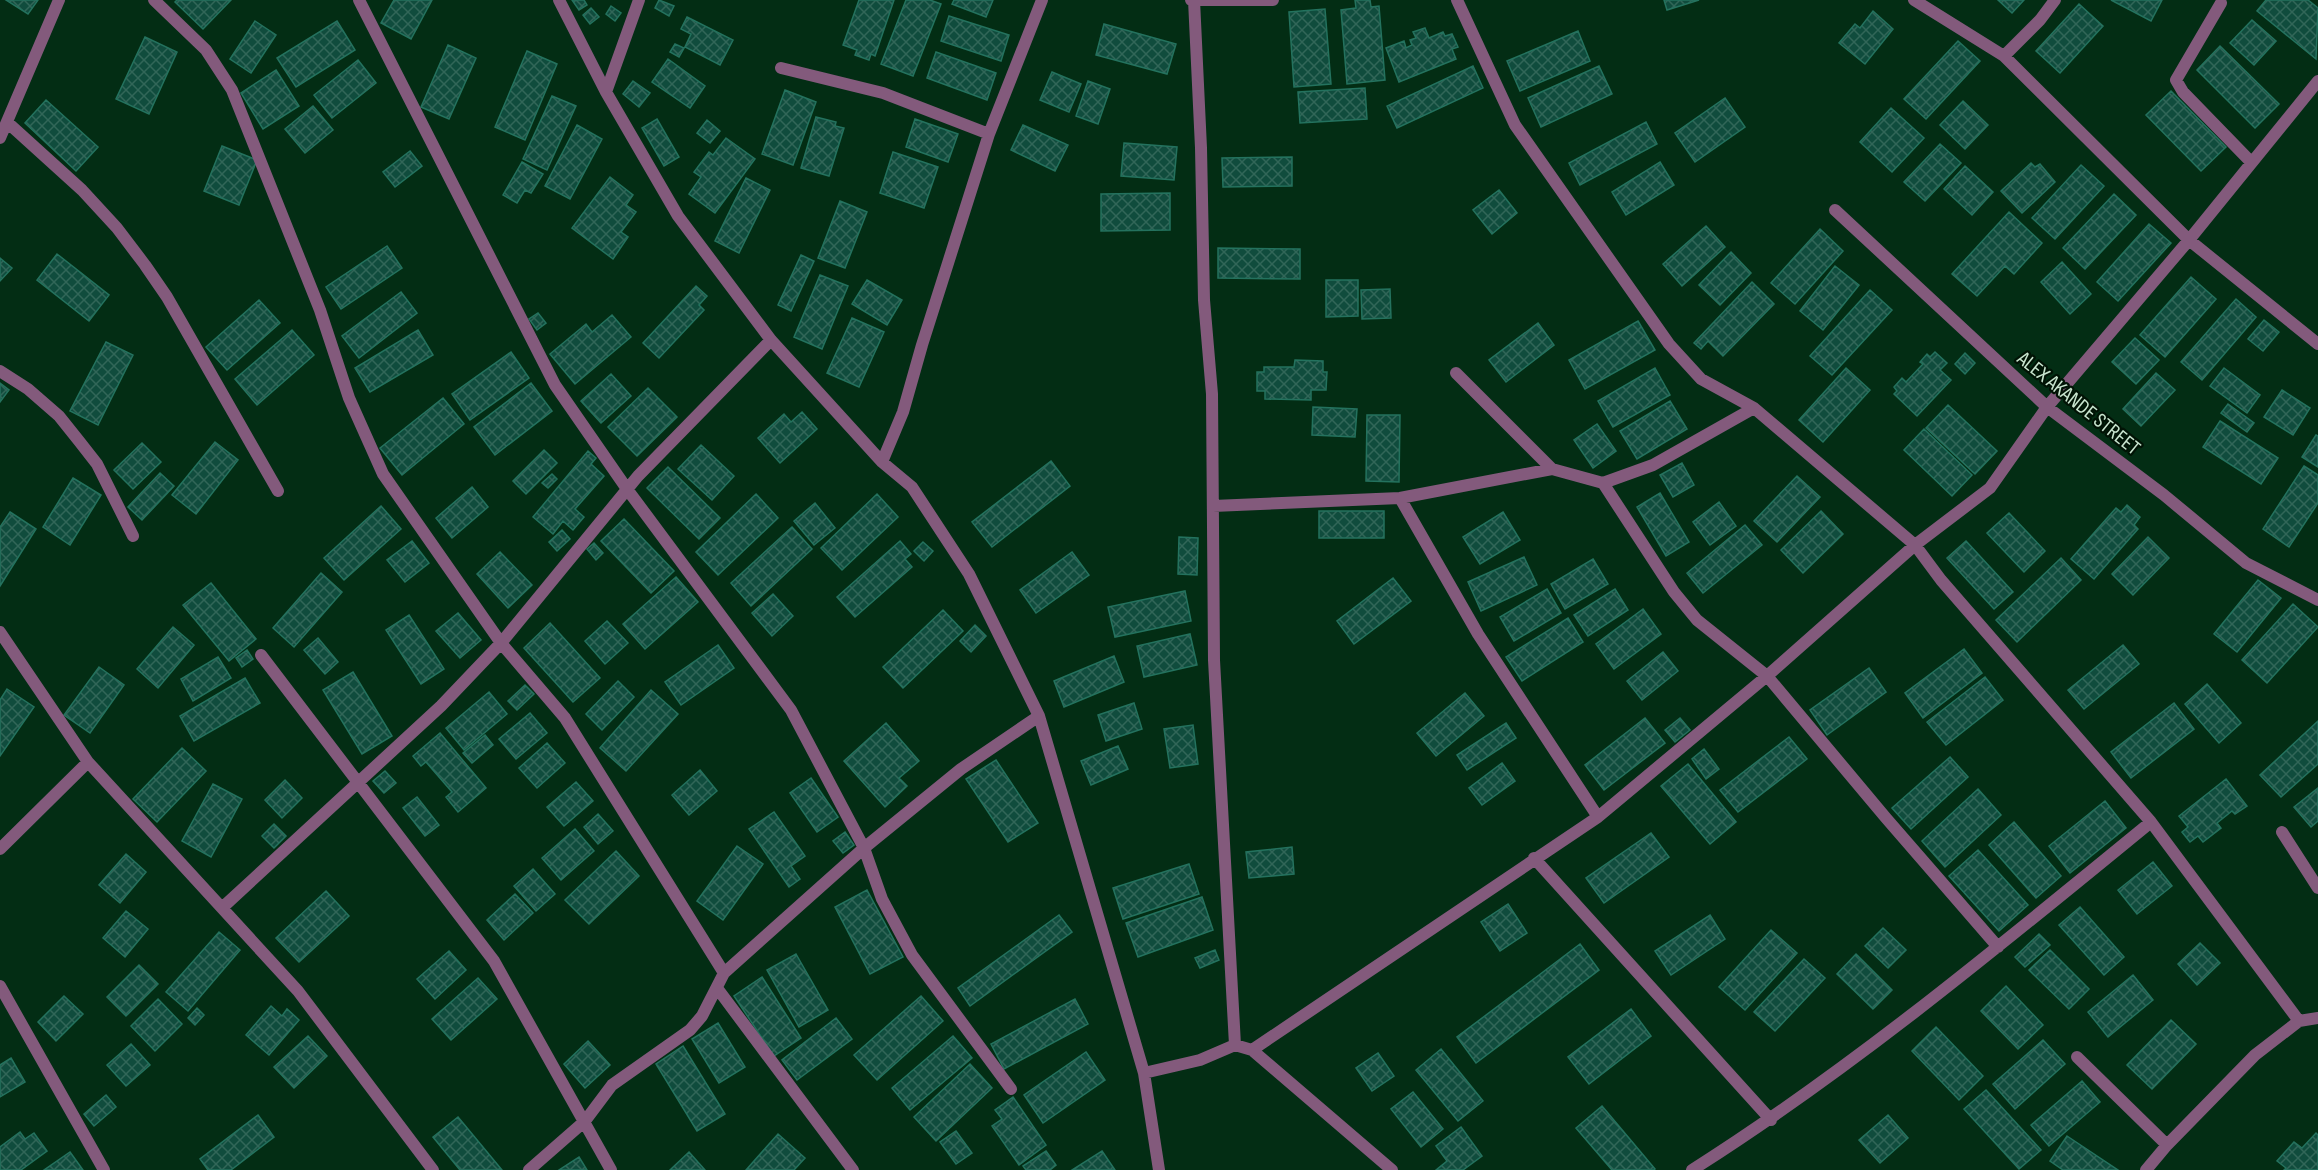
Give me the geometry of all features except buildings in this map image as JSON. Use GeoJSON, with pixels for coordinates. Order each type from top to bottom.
{"type":"FeatureCollection","features":[{"type":"Feature","properties":{"kind":"street"},"geometry":{"type":"LineString","coordinates":[[0,138],[59,0]]}},
{"type":"Feature","properties":{"kind":"street"},"geometry":{"type":"LineString","coordinates":[[154,0],[207,50],[232,90],[320,310],[349,398],[383,474],[501,643],[565,718],[724,973]]}},
{"type":"Feature","properties":{"kind":"street"},"geometry":{"type":"LineString","coordinates":[[359,0],[555,385],[627,489],[791,710],[864,848],[882,899],[912,955],[1011,1089]]}},
{"type":"Feature","properties":{"kind":"street"},"geometry":{"type":"LineString","coordinates":[[559,0],[606,92],[678,216],[771,340],[882,462],[912,487],[969,574],[1039,716],[1144,1072],[1159,1170]]}},
{"type":"Feature","properties":{"kind":"street"},"geometry":{"type":"LineString","coordinates":[[606,92],[639,0]]}},
{"type":"Feature","properties":{"kind":"street"},"geometry":{"type":"LineString","coordinates":[[882,462],[903,412],[989,134],[1041,0]]}},
{"type":"Feature","properties":{"kind":"street"},"geometry":{"type":"LineString","coordinates":[[1235,1045],[1214,660],[1212,394],[1204,300],[1201,148],[1193,0],[1273,0]]}},
{"type":"Feature","properties":{"kind":"street"},"geometry":{"type":"LineString","coordinates":[[1457,0],[1515,125],[1669,344],[1701,379],[1754,408],[1916,545],[1941,580],[2151,822],[2299,1021]]}},
{"type":"Feature","properties":{"kind":"street"},"geometry":{"type":"LineString","coordinates":[[1914,0],[2004,56],[2189,240],[2318,344]]}},
{"type":"Feature","properties":{"kind":"street"},"geometry":{"type":"LineString","coordinates":[[2004,56],[2040,20],[2055,0]]}},
{"type":"Feature","properties":{"kind":"street"},"geometry":{"type":"LineString","coordinates":[[2222,3],[2176,80],[2182,92],[2251,162]]}},
{"type":"Feature","properties":{"kind":"street"},"geometry":{"type":"LineString","coordinates":[[781,68],[883,93],[989,134]]}},
{"type":"Feature","properties":{"kind":"street"},"geometry":{"type":"LineString","coordinates":[[1252,1050],[1598,817],[1767,676],[1916,545],[1990,488],[2047,407],[2189,240],[2318,81]]}},
{"type":"Feature","properties":{"kind":"street"},"geometry":{"type":"LineString","coordinates":[[7,122],[82,190],[117,228],[145,265],[172,306],[278,491]]}},
{"type":"Feature","properties":{"kind":"street","name":"ALEX AKANDE STREET"},"geometry":{"type":"LineString","coordinates":[[1835,210],[2047,407],[2164,495],[2246,563],[2318,600]]}},
{"type":"Feature","properties":{"kind":"street"},"geometry":{"type":"LineString","coordinates":[[222,908],[441,706],[501,643],[627,489],[771,340]]}},
{"type":"Feature","properties":{"kind":"street"},"geometry":{"type":"LineString","coordinates":[[0,371],[28,389],[59,416],[97,464],[133,536]]}},
{"type":"Feature","properties":{"kind":"street"},"geometry":{"type":"LineString","coordinates":[[1456,373],[1552,469]]}},
{"type":"Feature","properties":{"kind":"street"},"geometry":{"type":"LineString","coordinates":[[1213,506],[1400,498],[1552,469],[1603,483],[1653,465],[1754,408]]}},
{"type":"Feature","properties":{"kind":"street"},"geometry":{"type":"LineString","coordinates":[[1603,483],[1674,592],[1697,620],[1767,676],[1998,947]]}},
{"type":"Feature","properties":{"kind":"street"},"geometry":{"type":"LineString","coordinates":[[1400,498],[1478,634],[1598,817]]}},
{"type":"Feature","properties":{"kind":"street"},"geometry":{"type":"LineString","coordinates":[[0,632],[88,762],[298,991],[433,1170]]}},
{"type":"Feature","properties":{"kind":"street"},"geometry":{"type":"LineString","coordinates":[[261,655],[494,961],[611,1170]]}},
{"type":"Feature","properties":{"kind":"street"},"geometry":{"type":"LineString","coordinates":[[529,1170],[585,1121],[612,1085],[690,1030],[702,1016],[724,973],[864,848],[961,769],[1039,716]]}},
{"type":"Feature","properties":{"kind":"street"},"geometry":{"type":"LineString","coordinates":[[0,849],[88,762]]}},
{"type":"Feature","properties":{"kind":"street"},"geometry":{"type":"LineString","coordinates":[[1692,1170],[1771,1120],[1998,947],[2151,822]]}},
{"type":"Feature","properties":{"kind":"street"},"geometry":{"type":"LineString","coordinates":[[2282,832],[2318,888]]}},
{"type":"Feature","properties":{"kind":"street"},"geometry":{"type":"LineString","coordinates":[[1534,858],[1771,1120]]}},
{"type":"Feature","properties":{"kind":"street"},"geometry":{"type":"LineString","coordinates":[[0,986],[104,1170]]}},
{"type":"Feature","properties":{"kind":"street"},"geometry":{"type":"LineString","coordinates":[[717,988],[853,1170]]}},
{"type":"Feature","properties":{"kind":"street"},"geometry":{"type":"LineString","coordinates":[[2146,1170],[2167,1145],[2255,1055],[2299,1021],[2318,1018]]}},
{"type":"Feature","properties":{"kind":"street"},"geometry":{"type":"LineString","coordinates":[[1144,1072],[1200,1060],[1235,1045],[1252,1050],[1392,1170]]}},
{"type":"Feature","properties":{"kind":"street"},"geometry":{"type":"LineString","coordinates":[[2077,1057],[2167,1145]]}}]}
